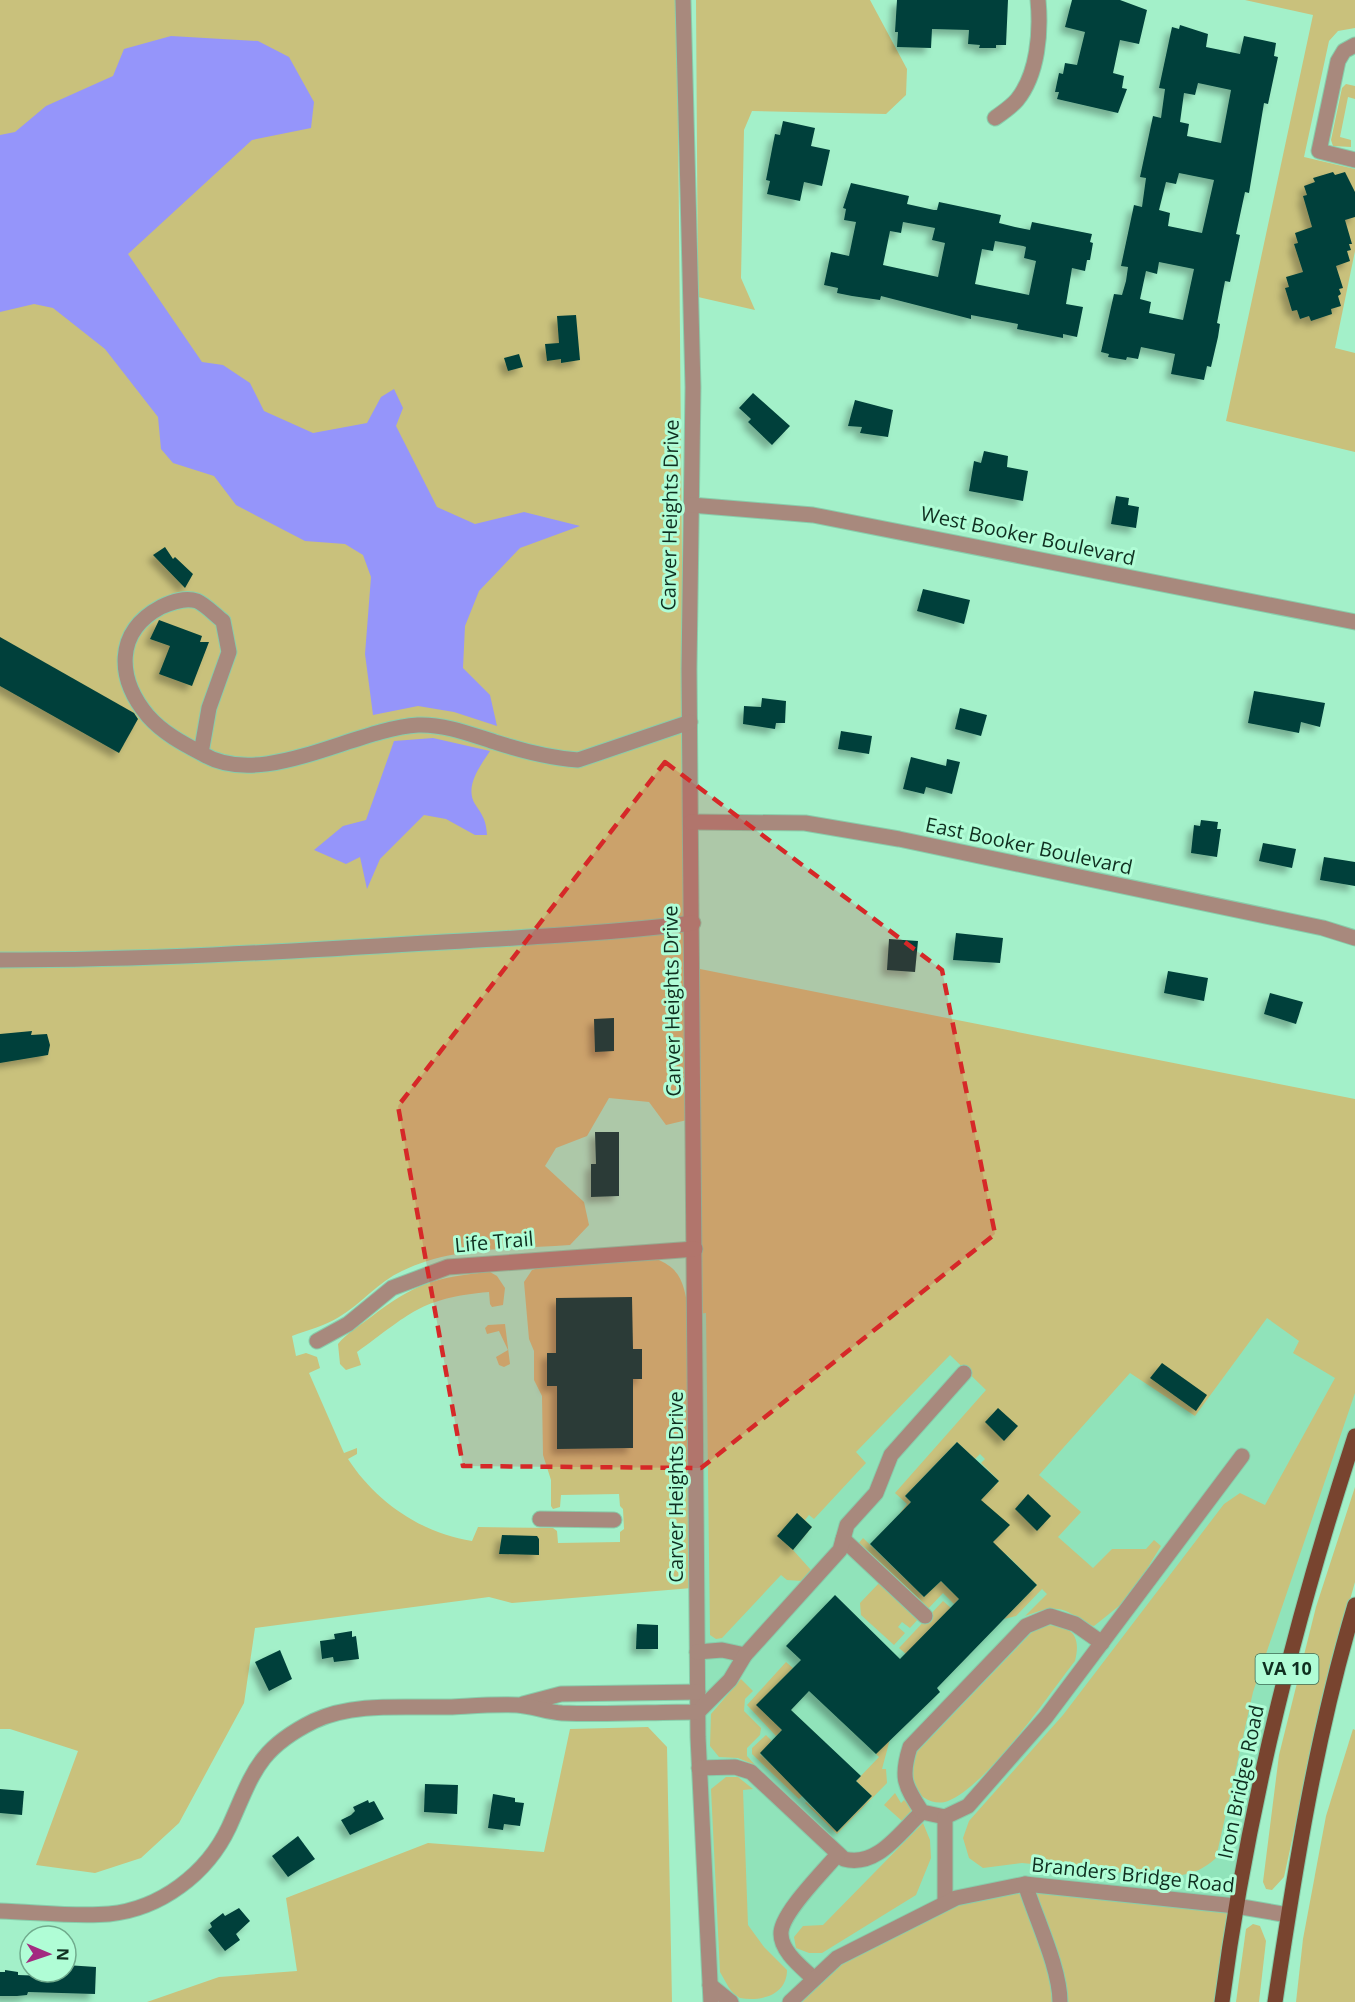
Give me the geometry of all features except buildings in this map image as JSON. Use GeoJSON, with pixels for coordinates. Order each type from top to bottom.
{"type":"FeatureCollection","features":[{"type":"Feature","properties":{"kind":"main road","name":"Iron Bridge Road"},"geometry":{"type":"LineString","coordinates":[[1222,2002],[1236,1906],[1296,1624],[1355,1436]]}},
{"type":"Feature","properties":{"kind":"main road","name":"VA 10"},"geometry":{"type":"LineString","coordinates":[[1275,2002],[1288,1915],[1324,1728],[1355,1605]]}},
{"type":"Feature","properties":{"kind":"street","name":"Carver Heights Drive"},"geometry":{"type":"LineString","coordinates":[[683,0],[693,387],[690,722],[698,1712],[711,2002]]}},
{"type":"Feature","properties":{"kind":"street"},"geometry":{"type":"LineString","coordinates":[[995,118],[1017,100],[1029,78],[1039,40],[1038,0]]}},
{"type":"Feature","properties":{"kind":"street"},"geometry":{"type":"LineString","coordinates":[[1355,45],[1344,51],[1338,61],[1319,151],[1355,160]]}},
{"type":"Feature","properties":{"kind":"street","name":"West Booker Boulevard"},"geometry":{"type":"LineString","coordinates":[[691,505],[813,515],[1355,622]]}},
{"type":"Feature","properties":{"kind":"street"},"geometry":{"type":"LineString","coordinates":[[201,753],[209,708],[229,652],[223,621],[196,601],[175,600],[148,614],[126,641],[126,665],[132,693],[149,717],[171,737],[201,753],[228,765],[253,765],[292,758],[372,735],[418,725],[460,730],[509,746],[562,759],[578,760],[690,722]]}},
{"type":"Feature","properties":{"kind":"street","name":"East Booker Boulevard"},"geometry":{"type":"LineString","coordinates":[[692,822],[806,823],[899,839],[1323,928],[1355,938]]}},
{"type":"Feature","properties":{"kind":"street"},"geometry":{"type":"LineString","coordinates":[[0,960],[93,960],[369,947],[620,932],[693,923]]}},
{"type":"Feature","properties":{"kind":"street","name":"Life Trail"},"geometry":{"type":"LineString","coordinates":[[317,1341],[348,1324],[392,1288],[447,1267],[473,1263],[695,1249]]}},
{"type":"Feature","properties":{"kind":"street"},"geometry":{"type":"LineString","coordinates":[[0,1911],[108,1914],[132,1910],[165,1896],[193,1877],[213,1854],[228,1828],[250,1776],[266,1755],[290,1735],[316,1720],[345,1712],[373,1708],[517,1705],[560,1713],[698,1712],[730,1680],[745,1655],[840,1550],[847,1525],[876,1493],[891,1455],[964,1373]]}},
{"type":"Feature","properties":{"kind":"street"},"geometry":{"type":"LineString","coordinates":[[1102,1643],[1075,1624],[1050,1616],[1026,1626],[910,1747],[903,1769],[907,1789],[922,1812],[945,1816],[968,1806],[1046,1717],[1102,1643],[1242,1456]]}},
{"type":"Feature","properties":{"kind":"street"},"geometry":{"type":"LineString","coordinates":[[540,1519],[614,1520]]}},
{"type":"Feature","properties":{"kind":"street"},"geometry":{"type":"LineString","coordinates":[[843,1539],[925,1616]]}},
{"type":"Feature","properties":{"kind":"street"},"geometry":{"type":"LineString","coordinates":[[698,1652],[722,1650],[745,1655]]}},
{"type":"Feature","properties":{"kind":"street"},"geometry":{"type":"LineString","coordinates":[[517,1705],[561,1694],[698,1692]]}},
{"type":"Feature","properties":{"kind":"street"},"geometry":{"type":"LineString","coordinates":[[699,1768],[735,1767],[751,1772],[844,1860],[856,1863],[872,1860],[922,1812]]}},
{"type":"Feature","properties":{"kind":"street"},"geometry":{"type":"LineString","coordinates":[[945,1816],[945,1903]]}},
{"type":"Feature","properties":{"kind":"street"},"geometry":{"type":"LineString","coordinates":[[814,1979],[787,1951],[781,1935],[785,1919],[838,1854]]}},
{"type":"Feature","properties":{"kind":"street"},"geometry":{"type":"LineString","coordinates":[[1025,1884],[1053,1962],[1060,1988],[1060,2002]]}},
{"type":"Feature","properties":{"kind":"street","name":"Branders Bridge Road"},"geometry":{"type":"LineString","coordinates":[[790,2002],[837,1958],[945,1903],[956,1898],[1025,1884],[1236,1906],[1288,1915]]}},
{"type":"Feature","properties":{"kind":"street"},"geometry":{"type":"LineString","coordinates":[[710,1985],[731,2002]]}},
{"type":"Feature","properties":{"kind":"highlighted area"},"geometry":{"type":"Polygon","coordinates":[[[665,762],[942,970],[995,1234],[701,1468],[463,1466],[398,1106],[665,762]]]}},
{"type":"Feature","properties":{"kind":"shaded area"},"geometry":{"type":"Polygon","coordinates":[[[0,0],[677,0],[687,1120],[666,1125],[649,1102],[609,1098],[587,1136],[556,1148],[545,1166],[584,1202],[589,1225],[570,1245],[484,1250],[421,1263],[393,1276],[339,1317],[292,1336],[296,1356],[306,1353],[317,1357],[320,1368],[309,1373],[344,1453],[357,1448],[357,1454],[348,1459],[372,1489],[401,1513],[435,1531],[472,1541],[478,1527],[553,1528],[557,1531],[558,1543],[620,1542],[620,1532],[624,1529],[623,1509],[620,1506],[619,1494],[561,1495],[560,1507],[553,1509],[551,1506],[551,1480],[543,1455],[542,1396],[534,1380],[534,1351],[529,1339],[524,1282],[532,1270],[539,1268],[656,1259],[666,1263],[678,1274],[684,1288],[690,1315],[692,1588],[512,1603],[489,1597],[255,1628],[244,1703],[179,1823],[141,1858],[95,1873],[36,1865],[78,1751],[10,1729],[0,1729],[0,0]]]}},
{"type":"Feature","properties":{"kind":"shaded area"},"geometry":{"type":"Polygon","coordinates":[[[696,0],[870,0],[907,69],[906,95],[886,114],[752,111],[744,130],[741,278],[755,310],[698,297],[696,0]]]}},
{"type":"Feature","properties":{"kind":"shaded area"},"geometry":{"type":"Polygon","coordinates":[[[1245,0],[1355,0],[1355,28],[1338,31],[1329,41],[1304,157],[1355,169],[1355,251],[1335,348],[1355,353],[1355,452],[1226,421],[1313,15],[1245,0]]]}},
{"type":"Feature","properties":{"kind":"shaded area"},"geometry":{"type":"Polygon","coordinates":[[[171,36],[258,41],[289,57],[314,102],[311,128],[252,140],[128,254],[202,362],[223,365],[250,383],[264,411],[313,433],[367,423],[381,397],[394,389],[403,408],[396,426],[437,507],[475,524],[524,512],[580,526],[520,548],[479,591],[465,626],[463,668],[490,695],[497,726],[454,712],[418,706],[373,715],[365,654],[371,577],[363,555],[345,544],[305,541],[236,505],[214,476],[173,463],[161,449],[158,417],[105,349],[53,308],[34,304],[0,312],[0,135],[15,132],[46,106],[113,76],[124,49],[171,36]]]}},
{"type":"Feature","properties":{"kind":"shaded area"},"geometry":{"type":"Polygon","coordinates":[[[1346,84],[1355,86],[1355,99],[1348,97],[1340,137],[1351,140],[1351,147],[1333,146],[1331,140],[1342,88],[1346,84]]]}},
{"type":"Feature","properties":{"kind":"shaded area"},"geometry":{"type":"Polygon","coordinates":[[[433,738],[490,751],[478,769],[471,790],[475,804],[485,822],[487,835],[475,835],[446,819],[424,815],[380,859],[367,889],[360,857],[346,864],[314,850],[343,826],[366,820],[394,741],[433,738]]]}},
{"type":"Feature","properties":{"kind":"shaded area"},"geometry":{"type":"Polygon","coordinates":[[[695,968],[1355,1099],[1355,1393],[1253,1692],[1216,1858],[1205,1867],[1187,1874],[1167,1877],[1022,1863],[983,1868],[969,1858],[963,1838],[969,1821],[1063,1715],[1224,1504],[1240,1493],[1265,1505],[1335,1378],[1293,1353],[1299,1341],[1267,1318],[1195,1416],[1130,1373],[1039,1475],[1081,1512],[1058,1537],[1093,1568],[1112,1549],[1146,1549],[1154,1540],[1161,1546],[1129,1598],[1094,1626],[1086,1624],[1068,1612],[1057,1609],[1025,1616],[1047,1594],[1042,1589],[1016,1616],[1004,1619],[1037,1585],[1007,1555],[950,1532],[999,1481],[981,1463],[985,1459],[980,1454],[975,1459],[957,1442],[905,1496],[923,1514],[911,1524],[900,1513],[907,1504],[895,1493],[986,1390],[950,1355],[856,1452],[866,1463],[814,1519],[809,1515],[805,1520],[812,1527],[793,1550],[811,1570],[802,1581],[787,1580],[781,1575],[722,1638],[716,1639],[710,1635],[706,1313],[697,1314],[695,968]]]}},
{"type":"Feature","properties":{"kind":"shaded area"},"geometry":{"type":"Polygon","coordinates":[[[1355,1099],[1355,1433],[1323,1530],[1235,1905],[789,2002],[732,2002],[710,1984],[697,1314],[1355,1099]]]}},
{"type":"Feature","properties":{"kind":"shaded area"},"geometry":{"type":"Polygon","coordinates":[[[490,1272],[497,1276],[505,1288],[503,1305],[492,1307],[489,1292],[431,1304],[404,1318],[357,1352],[361,1365],[346,1370],[340,1364],[338,1344],[353,1330],[400,1297],[426,1284],[454,1276],[490,1272]]]}},
{"type":"Feature","properties":{"kind":"shaded area"},"geometry":{"type":"Polygon","coordinates":[[[505,1324],[510,1364],[504,1367],[499,1365],[496,1357],[508,1350],[499,1331],[487,1334],[485,1328],[488,1325],[505,1324]]]}},
{"type":"Feature","properties":{"kind":"shaded area"},"geometry":{"type":"Polygon","coordinates":[[[1355,1487],[1355,1582],[1325,1689],[1284,1877],[1272,1890],[1266,1889],[1263,1882],[1279,1755],[1316,1607],[1355,1487]]]}},
{"type":"Feature","properties":{"kind":"shaded area"},"geometry":{"type":"Polygon","coordinates":[[[863,1538],[924,1597],[941,1581],[953,1593],[962,1584],[968,1590],[954,1604],[943,1593],[926,1611],[858,1544],[863,1538]]]}},
{"type":"Feature","properties":{"kind":"shaded area"},"geometry":{"type":"Polygon","coordinates":[[[880,1582],[919,1618],[910,1628],[902,1622],[898,1627],[905,1633],[894,1645],[861,1615],[860,1603],[880,1582]]]}},
{"type":"Feature","properties":{"kind":"shaded area"},"geometry":{"type":"Polygon","coordinates":[[[943,1601],[951,1608],[906,1654],[899,1648],[943,1601]]]}},
{"type":"Feature","properties":{"kind":"shaded area"},"geometry":{"type":"Polygon","coordinates":[[[1042,1625],[1052,1625],[1072,1632],[1077,1644],[1075,1661],[999,1759],[981,1777],[964,1792],[948,1801],[933,1802],[923,1797],[913,1786],[910,1778],[910,1767],[914,1755],[1034,1630],[1042,1625]]]}},
{"type":"Feature","properties":{"kind":"shaded area"},"geometry":{"type":"Polygon","coordinates":[[[786,1662],[793,1668],[757,1705],[782,1730],[776,1736],[747,1705],[786,1662]]]}},
{"type":"Feature","properties":{"kind":"shaded area"},"geometry":{"type":"Polygon","coordinates":[[[741,1679],[753,1691],[745,1699],[744,1711],[761,1728],[760,1735],[747,1748],[747,1756],[755,1765],[738,1758],[719,1757],[710,1746],[711,1714],[741,1679]]]}},
{"type":"Feature","properties":{"kind":"shaded area"},"geometry":{"type":"Polygon","coordinates":[[[648,1727],[667,1747],[672,2002],[147,2002],[219,1977],[297,1971],[286,1898],[428,1843],[544,1852],[570,1729],[648,1727]]]}},
{"type":"Feature","properties":{"kind":"shaded area"},"geometry":{"type":"Polygon","coordinates":[[[1353,1729],[1355,1730],[1355,2002],[1296,2002],[1303,1939],[1326,1816],[1353,1729]]]}},
{"type":"Feature","properties":{"kind":"shaded area"},"geometry":{"type":"Polygon","coordinates":[[[766,1735],[772,1741],[760,1754],[803,1795],[799,1799],[752,1754],[752,1748],[766,1735]]]}},
{"type":"Feature","properties":{"kind":"shaded area"},"geometry":{"type":"Polygon","coordinates":[[[890,1739],[882,1769],[886,1769],[887,1783],[837,1834],[805,1803],[838,1831],[872,1796],[856,1781],[879,1757],[876,1754],[890,1739]]]}},
{"type":"Feature","properties":{"kind":"shaded area"},"geometry":{"type":"Polygon","coordinates":[[[726,1777],[738,1777],[753,1789],[743,1790],[748,1925],[764,1947],[787,1970],[783,1985],[778,1990],[757,1999],[737,1996],[728,1987],[720,1972],[711,1789],[726,1777]]]}},
{"type":"Feature","properties":{"kind":"shaded area"},"geometry":{"type":"Polygon","coordinates":[[[895,1793],[901,1803],[904,1800],[913,1809],[902,1821],[884,1805],[895,1793]]]}},
{"type":"Feature","properties":{"kind":"shaded area"},"geometry":{"type":"Polygon","coordinates":[[[923,1823],[930,1840],[931,1858],[916,1895],[822,1953],[809,1953],[796,1948],[794,1937],[803,1926],[823,1925],[923,1823]]]}},
{"type":"Feature","properties":{"kind":"shaded area"},"geometry":{"type":"Polygon","coordinates":[[[1019,1889],[1231,1910],[1219,2002],[795,2002],[841,1961],[958,1901],[1019,1889]]]}},
{"type":"Feature","properties":{"kind":"shaded area"},"geometry":{"type":"Polygon","coordinates":[[[1253,1924],[1260,1926],[1266,1941],[1259,2002],[1236,2002],[1246,1929],[1253,1924]]]}}]}
